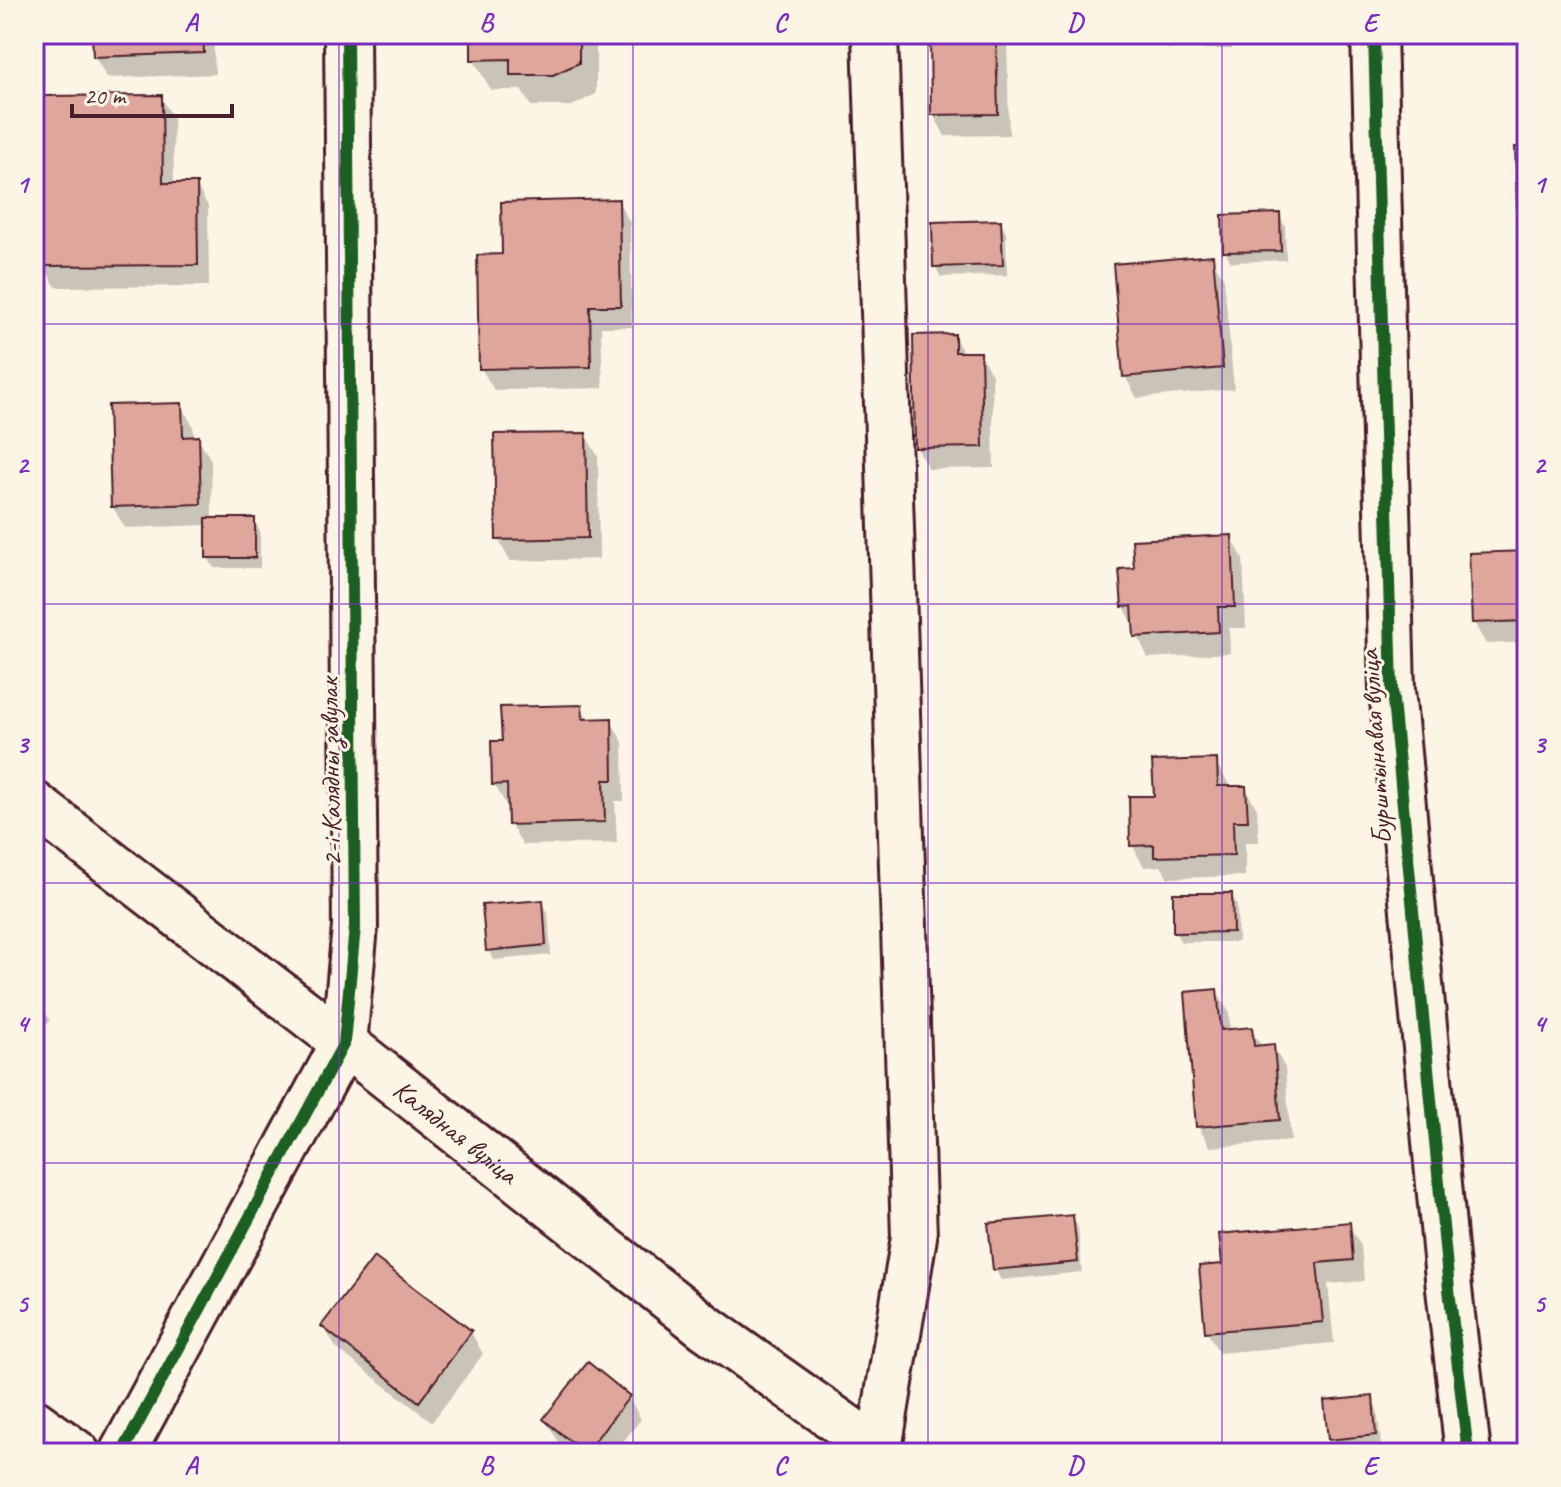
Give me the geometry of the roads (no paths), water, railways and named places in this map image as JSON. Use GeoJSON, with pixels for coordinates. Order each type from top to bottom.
{"type":"FeatureCollection","features":[{"type":"Feature","properties":{"kind":"street","name":"2-і Калядны завулак"},"geometry":{"type":"LineString","coordinates":[[122,1453],[344,1043],[355,927],[347,34]]}},
{"type":"Feature","properties":{"kind":"street"},"geometry":{"type":"LineString","coordinates":[[875,34],[914,1237],[881,1451]]}},
{"type":"Feature","properties":{"kind":"street","name":"Бурштынавая вуліца"},"geometry":{"type":"LineString","coordinates":[[1374,34],[1392,690],[1447,1273],[1468,1453]]}},
{"type":"Feature","properties":{"kind":"street","name":"Калядная вуліца"},"geometry":{"type":"LineString","coordinates":[[34,804],[705,1327],[881,1451]]}},
{"type":"Feature","properties":{"kind":"street"},"geometry":{"type":"LineString","coordinates":[[34,1422],[77,1453]]}}]}
